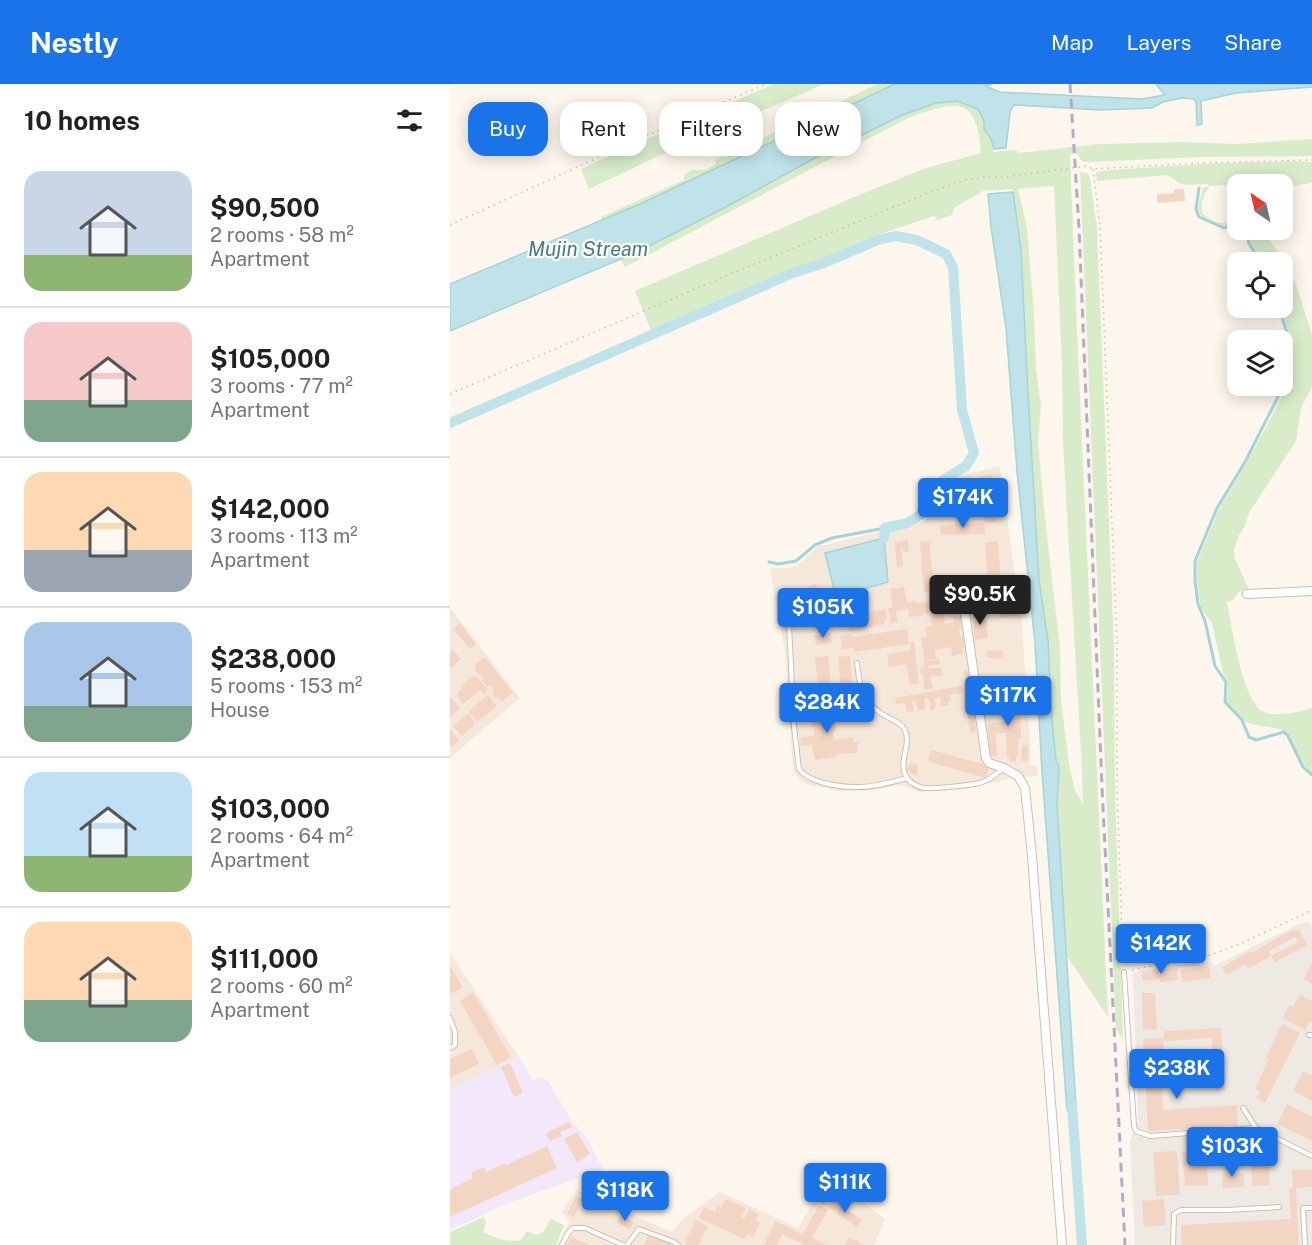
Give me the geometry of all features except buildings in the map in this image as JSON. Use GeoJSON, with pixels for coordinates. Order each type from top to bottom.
{"type":"FeatureCollection","features":[{"type":"Feature","properties":{"kind":"street"},"geometry":{"type":"LineString","coordinates":[[1247,594],[1312,591]]}},
{"type":"Feature","properties":{"kind":"street"},"geometry":{"type":"LineString","coordinates":[[962,592],[986,758],[989,763],[1018,776],[1023,783],[1026,802],[1062,1245]]}},
{"type":"Feature","properties":{"kind":"lane"},"geometry":{"type":"LineString","coordinates":[[825,612],[802,615],[792,620],[789,625],[794,728],[799,769],[811,779],[857,787],[907,778]]}},
{"type":"Feature","properties":{"kind":"lane"},"geometry":{"type":"LineString","coordinates":[[857,663],[860,688],[867,702],[906,732],[907,743],[903,768],[907,778],[916,786],[926,788],[980,783],[1004,768]]}},
{"type":"Feature","properties":{"kind":"lane"},"geometry":{"type":"LineString","coordinates":[[1124,972],[1136,1131],[1150,1136],[1256,1128]]}},
{"type":"Feature","properties":{"kind":"lane"},"geometry":{"type":"LineString","coordinates":[[450,1018],[455,1032],[455,1045],[450,1048]]}},
{"type":"Feature","properties":{"kind":"lane"},"geometry":{"type":"LineString","coordinates":[[1243,1108],[1256,1128],[1312,1156]]}},
{"type":"Feature","properties":{"kind":"lane"},"geometry":{"type":"LineString","coordinates":[[1173,1245],[1174,1214],[1181,1210],[1279,1207]]}},
{"type":"Feature","properties":{"kind":"lane"},"geometry":{"type":"LineString","coordinates":[[1305,1245],[1303,1208],[1312,1208]]}},
{"type":"Feature","properties":{"kind":"lane"},"geometry":{"type":"LineString","coordinates":[[562,1245],[573,1228],[585,1228],[623,1245]]}},
{"type":"Feature","properties":{"kind":"lane"},"geometry":{"type":"LineString","coordinates":[[627,1245],[639,1229],[678,1245]]}},
{"type":"Feature","properties":{"kind":"path"},"geometry":{"type":"LineString","coordinates":[[450,225],[766,84]]}},
{"type":"Feature","properties":{"kind":"path"},"geometry":{"type":"LineString","coordinates":[[450,394],[734,272],[965,180],[1087,166],[1093,169],[1312,160]]}},
{"type":"Feature","properties":{"kind":"path"},"geometry":{"type":"LineString","coordinates":[[1093,169],[1100,227],[1117,646],[1117,791],[1124,972],[1209,956],[1312,910]]}},
{"type":"Feature","properties":{"kind":"shaded area"},"geometry":{"type":"Polygon","coordinates":[[[1000,467],[1022,625],[1030,765],[1037,766],[1038,776],[1007,779],[966,789],[919,792],[903,785],[866,791],[838,791],[800,781],[793,770],[785,652],[770,568],[788,568],[798,565],[817,547],[925,521],[938,492],[957,476],[1000,467]]]}},
{"type":"Feature","properties":{"kind":"shaded area"},"geometry":{"type":"Polygon","coordinates":[[[450,608],[520,698],[450,758],[450,608]]]}},
{"type":"Feature","properties":{"kind":"shaded area"},"geometry":{"type":"Polygon","coordinates":[[[1307,922],[1312,925],[1312,1245],[1135,1245],[1130,1141],[1138,1122],[1133,973],[1210,961],[1214,966],[1307,922]]]}},
{"type":"Feature","properties":{"kind":"shaded area"},"geometry":{"type":"Polygon","coordinates":[[[450,953],[519,1057],[450,1089],[450,953]]]}},
{"type":"Feature","properties":{"kind":"shaded area"},"geometry":{"type":"Polygon","coordinates":[[[519,1057],[533,1080],[541,1077],[549,1083],[571,1119],[587,1139],[603,1169],[500,1206],[450,1229],[450,1089],[519,1057]]]}},
{"type":"Feature","properties":{"kind":"shaded area"},"geometry":{"type":"Polygon","coordinates":[[[829,1176],[885,1219],[874,1245],[558,1245],[569,1222],[562,1212],[576,1190],[672,1232],[684,1218],[720,1192],[798,1228],[829,1176]]]}},
{"type":"Feature","properties":{"kind":"green space"},"geometry":{"type":"Polygon","coordinates":[[[774,84],[824,84],[783,102],[775,102],[775,105],[763,111],[763,102],[733,102],[774,84]]]}},
{"type":"Feature","properties":{"kind":"green space"},"geometry":{"type":"Polygon","coordinates":[[[878,84],[895,84],[858,102],[839,102],[878,84]]]}},
{"type":"Feature","properties":{"kind":"green space"},"geometry":{"type":"Polygon","coordinates":[[[957,101],[978,109],[984,121],[984,129],[991,139],[993,152],[1016,150],[1019,153],[1101,144],[1183,142],[1237,144],[1312,139],[1312,156],[1202,157],[1088,162],[1082,161],[1077,154],[1070,155],[1108,1017],[1067,956],[1057,804],[1059,767],[1056,760],[1052,721],[1048,641],[1039,580],[1021,249],[1013,189],[983,191],[954,208],[952,215],[938,220],[934,216],[886,232],[834,256],[795,269],[651,331],[635,291],[926,168],[981,153],[973,117],[965,108],[957,106],[931,110],[908,118],[861,143],[861,135],[900,116],[936,103],[957,101]],[[1054,186],[1018,189],[1027,228],[1036,370],[1041,405],[1038,442],[1060,650],[1061,700],[1069,764],[1075,791],[1083,803],[1082,770],[1063,444],[1054,186]]]}},
{"type":"Feature","properties":{"kind":"green space"},"geometry":{"type":"Polygon","coordinates":[[[775,132],[775,142],[763,147],[763,138],[775,132]]]}},
{"type":"Feature","properties":{"kind":"green space"},"geometry":{"type":"Polygon","coordinates":[[[659,134],[659,156],[589,189],[581,169],[610,156],[647,156],[647,139],[659,134]]]}},
{"type":"Feature","properties":{"kind":"green space"},"geometry":{"type":"Polygon","coordinates":[[[724,156],[745,156],[602,220],[601,217],[684,180],[684,175],[691,170],[705,170],[716,164],[715,160],[724,156]]]}},
{"type":"Feature","properties":{"kind":"green space"},"geometry":{"type":"Polygon","coordinates":[[[836,156],[625,267],[621,259],[724,208],[815,158],[836,156]]]}},
{"type":"Feature","properties":{"kind":"green space"},"geometry":{"type":"Polygon","coordinates":[[[1312,162],[1312,183],[1293,186],[1293,174],[1227,174],[1227,185],[1210,186],[1202,206],[1202,213],[1218,223],[1227,223],[1225,226],[1207,220],[1200,213],[1199,205],[1203,188],[1209,186],[1208,184],[1187,185],[1179,183],[1168,175],[1097,181],[1096,172],[1202,164],[1312,162]]]}},
{"type":"Feature","properties":{"kind":"green space"},"geometry":{"type":"Polygon","coordinates":[[[1080,172],[1087,173],[1090,178],[1097,228],[1114,646],[1115,792],[1123,1039],[1116,1029],[1080,172]]]}},
{"type":"Feature","properties":{"kind":"green space"},"geometry":{"type":"Polygon","coordinates":[[[1249,240],[1270,240],[1278,252],[1256,252],[1249,240]]]}},
{"type":"Feature","properties":{"kind":"green space"},"geometry":{"type":"Polygon","coordinates":[[[1293,279],[1312,335],[1312,387],[1301,408],[1296,441],[1249,513],[1234,549],[1235,559],[1249,590],[1239,592],[1233,600],[1227,602],[1243,678],[1255,704],[1262,711],[1273,714],[1294,713],[1312,708],[1312,773],[1285,732],[1244,721],[1227,702],[1228,681],[1223,673],[1212,623],[1201,608],[1197,581],[1197,562],[1219,509],[1247,462],[1281,396],[1293,396],[1293,330],[1288,330],[1284,318],[1293,318],[1293,279]]]}},
{"type":"Feature","properties":{"kind":"green space"},"geometry":{"type":"Polygon","coordinates":[[[484,1217],[486,1223],[483,1232],[502,1240],[520,1241],[527,1231],[536,1235],[543,1232],[551,1219],[564,1225],[556,1245],[450,1245],[450,1232],[484,1217]]]}},
{"type":"Feature","properties":{"kind":"water","name":"Mujin Stream"},"geometry":{"type":"Polygon","coordinates":[[[895,84],[992,84],[986,86],[999,92],[1142,99],[1165,95],[1156,84],[1312,84],[1312,87],[1236,93],[1201,101],[1202,124],[1197,125],[1194,99],[1182,98],[1163,102],[1152,108],[1100,110],[1014,105],[1010,112],[1006,148],[994,149],[984,129],[984,121],[978,109],[957,101],[936,103],[900,116],[861,135],[861,102],[857,102],[895,84]]]}},
{"type":"Feature","properties":{"kind":"water","name":"Mujin Stream"},"geometry":{"type":"Polygon","coordinates":[[[775,140],[775,156],[819,156],[635,253],[450,331],[450,284],[640,204],[742,156],[763,156],[763,146],[775,140]]]}},
{"type":"Feature","properties":{"kind":"water"},"geometry":{"type":"Polygon","coordinates":[[[1013,192],[1021,249],[1039,580],[1048,641],[1052,721],[1056,760],[1059,767],[1057,804],[1077,1124],[1067,1110],[1042,772],[1035,643],[1017,471],[1006,328],[988,194],[1013,192]]]}},
{"type":"Feature","properties":{"kind":"water"},"geometry":{"type":"Polygon","coordinates":[[[884,538],[888,582],[836,597],[825,553],[884,538]]]}},
{"type":"Feature","properties":{"kind":"waterway"},"geometry":{"type":"LineString","coordinates":[[1199,188],[1196,209],[1199,217],[1227,227]]}},
{"type":"Feature","properties":{"kind":"waterway"},"geometry":{"type":"LineString","coordinates":[[450,423],[793,273],[824,263],[878,240],[895,236],[917,240],[946,254],[953,267],[962,410],[974,453],[966,466],[943,480],[920,515],[907,523],[885,528],[884,538]]}},
{"type":"Feature","properties":{"kind":"waterway"},"geometry":{"type":"LineString","coordinates":[[1248,240],[1254,252]]}},
{"type":"Feature","properties":{"kind":"waterway"},"geometry":{"type":"LineString","coordinates":[[1282,318],[1288,336],[1289,375],[1245,462],[1217,508],[1195,561],[1195,581],[1198,604],[1205,621],[1215,666],[1226,682],[1225,702],[1242,720],[1249,737],[1256,740],[1284,732],[1303,767],[1312,775]]}},
{"type":"Feature","properties":{"kind":"waterway"},"geometry":{"type":"LineString","coordinates":[[769,562],[778,564],[796,561],[815,545],[832,538],[885,528]]}},
{"type":"Feature","properties":{"kind":"waterway"},"geometry":{"type":"LineString","coordinates":[[1072,1105],[1082,1245]]}},
{"type":"Feature","properties":{"kind":"railway"},"geometry":{"type":"LineString","coordinates":[[1070,84],[1079,228],[1102,787],[1125,1245]]}}]}
